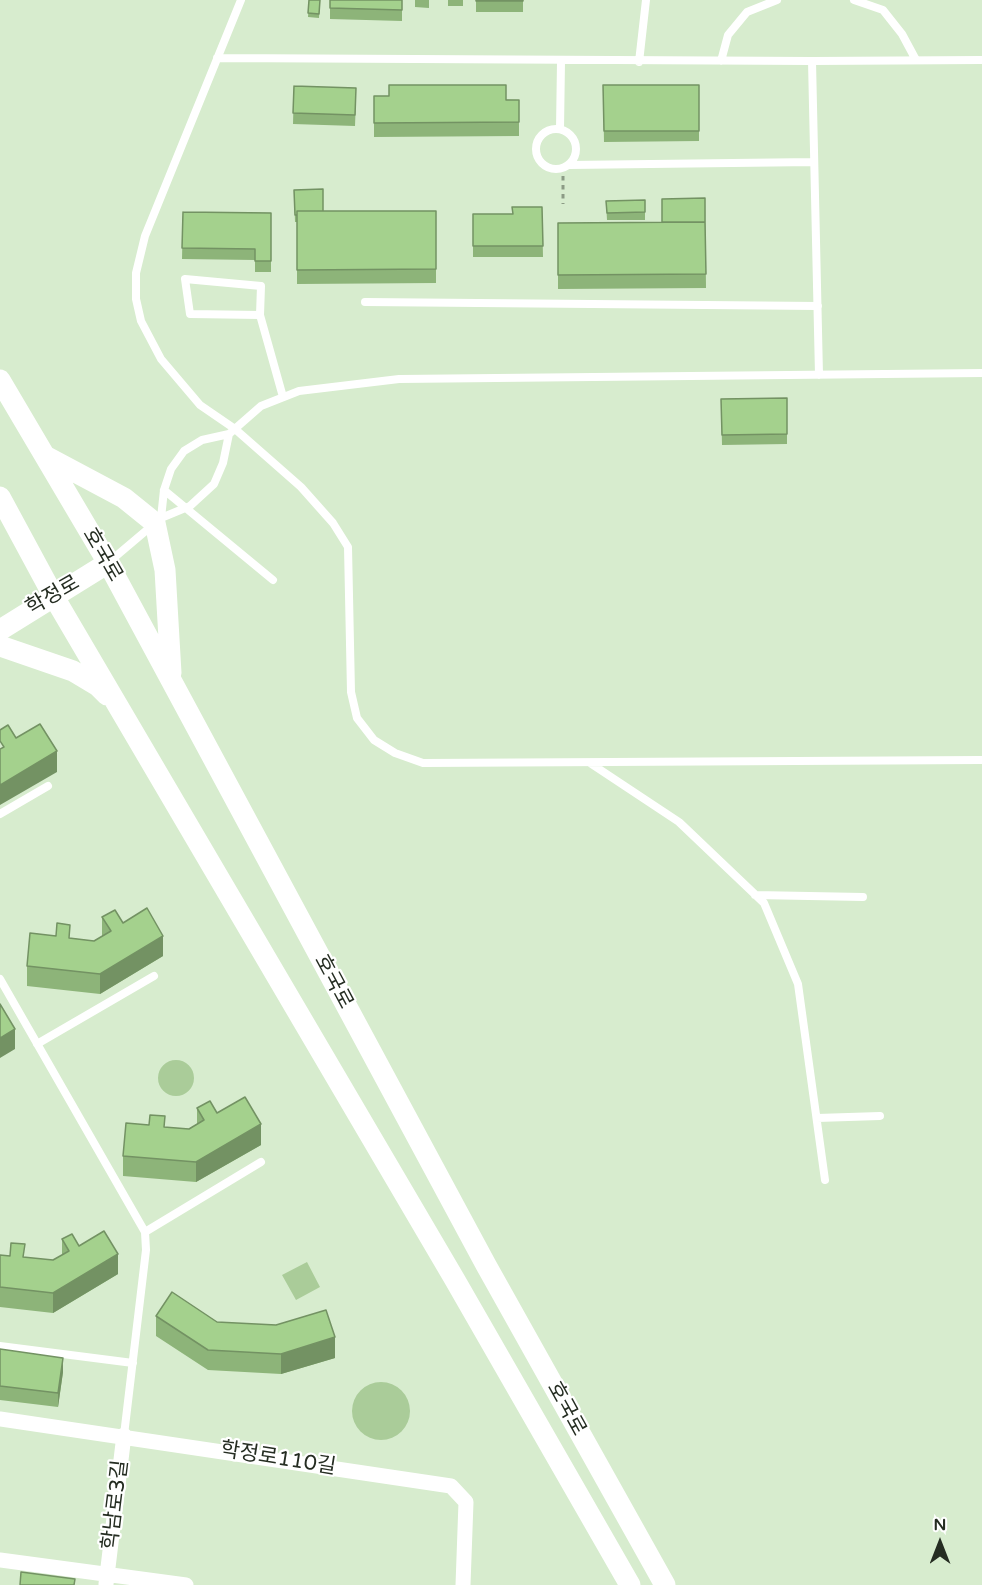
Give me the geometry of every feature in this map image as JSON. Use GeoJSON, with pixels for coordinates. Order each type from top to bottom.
{"type":"FeatureCollection","features":[{"type":"Feature","properties":{"kind":"main road","name":"호국로"},"geometry":{"type":"LineString","coordinates":[[0,380],[108,563],[486,1265],[665,1585]]}},
{"type":"Feature","properties":{"kind":"main road"},"geometry":{"type":"LineString","coordinates":[[44,456],[124,498],[158,521],[165,570],[172,683]]}},
{"type":"Feature","properties":{"kind":"main road","name":"호국로"},"geometry":{"type":"LineString","coordinates":[[0,497],[54,597],[630,1585]]}},
{"type":"Feature","properties":{"kind":"main road","name":"학정로"},"geometry":{"type":"LineString","coordinates":[[0,630],[108,563]]}},
{"type":"Feature","properties":{"kind":"main road"},"geometry":{"type":"LineString","coordinates":[[0,646],[74,671],[99,686],[128,721]]}},
{"type":"Feature","properties":{"kind":"street","name":"학정로110길"},"geometry":{"type":"LineString","coordinates":[[0,1419],[124,1435],[451,1486],[466,1502],[463,1585]]}},
{"type":"Feature","properties":{"kind":"street","name":"학남로3길"},"geometry":{"type":"LineString","coordinates":[[107,1580],[124,1435]]}},
{"type":"Feature","properties":{"kind":"street","name":"학남로3길"},"geometry":{"type":"LineString","coordinates":[[0,1560],[107,1580],[186,1585]]}},
{"type":"Feature","properties":{"kind":"lane"},"geometry":{"type":"LineString","coordinates":[[241,0],[145,236],[135,273],[135,299],[141,321],[162,358],[200,405],[301,487],[333,523],[348,547],[351,692],[357,718],[374,740],[395,753],[423,763],[982,760]]}},
{"type":"Feature","properties":{"kind":"lane"},"geometry":{"type":"LineString","coordinates":[[639,62],[646,0]]}},
{"type":"Feature","properties":{"kind":"lane"},"geometry":{"type":"LineString","coordinates":[[721,61],[728,35],[747,12],[777,0]]}},
{"type":"Feature","properties":{"kind":"lane"},"geometry":{"type":"LineString","coordinates":[[854,0],[883,10],[902,34],[916,60]]}},
{"type":"Feature","properties":{"kind":"lane"},"geometry":{"type":"LineString","coordinates":[[217,58],[561,62],[982,60]]}},
{"type":"Feature","properties":{"kind":"lane"},"geometry":{"type":"LineString","coordinates":[[812,61],[819,375]]}},
{"type":"Feature","properties":{"kind":"lane"},"geometry":{"type":"LineString","coordinates":[[560,129],[561,62]]}},
{"type":"Feature","properties":{"kind":"lane"},"geometry":{"type":"LineString","coordinates":[[566,167],[576,154],[577,147],[572,136],[560,129],[548,131],[538,140],[537,154],[539,160],[550,169],[814,162]]}},
{"type":"Feature","properties":{"kind":"lane"},"geometry":{"type":"LineString","coordinates":[[260,315],[190,314],[185,279],[261,286],[260,315],[283,397]]}},
{"type":"Feature","properties":{"kind":"lane"},"geometry":{"type":"LineString","coordinates":[[365,302],[818,306]]}},
{"type":"Feature","properties":{"kind":"lane"},"geometry":{"type":"LineString","coordinates":[[158,521],[171,469],[184,451],[202,440],[232,432],[261,406],[299,391],[399,379],[982,373]]}},
{"type":"Feature","properties":{"kind":"lane"},"geometry":{"type":"LineString","coordinates":[[108,563],[158,521],[184,509],[214,484],[223,464],[232,432]]}},
{"type":"Feature","properties":{"kind":"lane"},"geometry":{"type":"LineString","coordinates":[[164,490],[184,509],[273,579]]}},
{"type":"Feature","properties":{"kind":"lane"},"geometry":{"type":"LineString","coordinates":[[589,762],[679,822],[764,903],[798,984],[825,1180]]}},
{"type":"Feature","properties":{"kind":"lane"},"geometry":{"type":"LineString","coordinates":[[0,814],[48,786]]}},
{"type":"Feature","properties":{"kind":"lane"},"geometry":{"type":"LineString","coordinates":[[755,895],[863,897]]}},
{"type":"Feature","properties":{"kind":"lane"},"geometry":{"type":"LineString","coordinates":[[37,1044],[154,976]]}},
{"type":"Feature","properties":{"kind":"lane"},"geometry":{"type":"LineString","coordinates":[[0,979],[145,1232],[146,1250],[124,1435]]}},
{"type":"Feature","properties":{"kind":"lane"},"geometry":{"type":"LineString","coordinates":[[817,1118],[880,1116]]}},
{"type":"Feature","properties":{"kind":"lane"},"geometry":{"type":"LineString","coordinates":[[145,1232],[261,1162]]}},
{"type":"Feature","properties":{"kind":"lane"},"geometry":{"type":"LineString","coordinates":[[0,1346],[133,1363]]}},
{"type":"Feature","properties":{"kind":"path"},"geometry":{"type":"LineString","coordinates":[[563,204],[566,167]]}},
{"type":"Feature","properties":{"kind":"green space"},"geometry":{"type":"Polygon","coordinates":[[[176,1060],[189,1065],[194,1078],[189,1091],[176,1096],[163,1091],[158,1078],[163,1065],[176,1060]]]}},
{"type":"Feature","properties":{"kind":"green space"},"geometry":{"type":"Polygon","coordinates":[[[307,1262],[320,1287],[296,1300],[282,1275],[307,1262]]]}},
{"type":"Feature","properties":{"kind":"green space"},"geometry":{"type":"Polygon","coordinates":[[[375,1382],[387,1382],[402,1390],[410,1405],[410,1417],[402,1432],[387,1440],[375,1440],[360,1432],[352,1417],[352,1405],[360,1390],[375,1382]]]}},
{"type":"Feature","properties":{"kind":"building"},"geometry":{"type":"Polygon","coordinates":[[[309,0],[320,0],[319,14],[308,13],[309,0]]]}},
{"type":"Feature","properties":{"kind":"building"},"geometry":{"type":"Polygon","coordinates":[[[330,0],[402,0],[402,10],[330,8],[330,0]]]}},
{"type":"Feature","properties":{"kind":"building"},"geometry":{"type":"Polygon","coordinates":[[[523,0],[523,1],[476,1],[523,0]]]}},
{"type":"Feature","properties":{"kind":"building"},"geometry":{"type":"Polygon","coordinates":[[[389,85],[506,85],[506,100],[519,100],[519,122],[374,123],[374,96],[389,96],[389,85]]]}},
{"type":"Feature","properties":{"kind":"building"},"geometry":{"type":"Polygon","coordinates":[[[603,85],[699,85],[699,131],[604,131],[603,85]]]}},
{"type":"Feature","properties":{"kind":"building"},"geometry":{"type":"Polygon","coordinates":[[[294,86],[356,88],[355,115],[293,113],[294,86]]]}},
{"type":"Feature","properties":{"kind":"building"},"geometry":{"type":"Polygon","coordinates":[[[323,189],[323,211],[297,211],[295,215],[294,190],[323,189]]]}},
{"type":"Feature","properties":{"kind":"building"},"geometry":{"type":"Polygon","coordinates":[[[705,198],[705,222],[662,222],[662,199],[705,198]]]}},
{"type":"Feature","properties":{"kind":"building"},"geometry":{"type":"Polygon","coordinates":[[[645,200],[645,212],[607,213],[606,201],[645,200]]]}},
{"type":"Feature","properties":{"kind":"building"},"geometry":{"type":"Polygon","coordinates":[[[512,207],[542,207],[543,246],[473,246],[473,214],[513,214],[512,207]]]}},
{"type":"Feature","properties":{"kind":"building"},"geometry":{"type":"Polygon","coordinates":[[[297,211],[436,211],[436,269],[297,270],[297,211]]]}},
{"type":"Feature","properties":{"kind":"building"},"geometry":{"type":"Polygon","coordinates":[[[183,212],[271,213],[271,261],[255,261],[255,249],[182,248],[183,212]]]}},
{"type":"Feature","properties":{"kind":"building"},"geometry":{"type":"Polygon","coordinates":[[[705,222],[706,274],[558,275],[558,223],[705,222]]]}},
{"type":"Feature","properties":{"kind":"building"},"geometry":{"type":"Polygon","coordinates":[[[787,398],[787,434],[722,435],[721,399],[787,398]]]}},
{"type":"Feature","properties":{"kind":"building"},"geometry":{"type":"Polygon","coordinates":[[[40,724],[57,751],[0,785],[0,749],[4,747],[0,741],[0,730],[8,725],[16,738],[40,724]]]}},
{"type":"Feature","properties":{"kind":"building"},"geometry":{"type":"Polygon","coordinates":[[[147,908],[163,936],[100,974],[27,966],[30,933],[56,936],[57,923],[70,925],[69,938],[94,941],[111,931],[102,917],[115,910],[123,923],[147,908]]]}},
{"type":"Feature","properties":{"kind":"building"},"geometry":{"type":"Polygon","coordinates":[[[0,1004],[15,1029],[0,1038],[0,1004]]]}},
{"type":"Feature","properties":{"kind":"building"},"geometry":{"type":"Polygon","coordinates":[[[245,1097],[261,1124],[196,1162],[123,1156],[126,1123],[149,1125],[150,1115],[165,1116],[164,1127],[189,1129],[204,1120],[197,1108],[210,1101],[217,1113],[245,1097]]]}},
{"type":"Feature","properties":{"kind":"building"},"geometry":{"type":"Polygon","coordinates":[[[104,1231],[118,1254],[53,1293],[0,1287],[0,1255],[10,1256],[11,1243],[25,1244],[23,1257],[53,1260],[69,1251],[62,1239],[72,1234],[79,1246],[104,1231]]]}},
{"type":"Feature","properties":{"kind":"building"},"geometry":{"type":"Polygon","coordinates":[[[172,1292],[217,1322],[276,1325],[326,1310],[335,1337],[281,1354],[208,1350],[156,1316],[172,1292]]]}},
{"type":"Feature","properties":{"kind":"building"},"geometry":{"type":"Polygon","coordinates":[[[0,1349],[63,1358],[58,1393],[0,1386],[0,1349]]]}},
{"type":"Feature","properties":{"kind":"building"},"geometry":{"type":"Polygon","coordinates":[[[21,1572],[75,1579],[74,1585],[20,1585],[21,1572]]]}}]}
